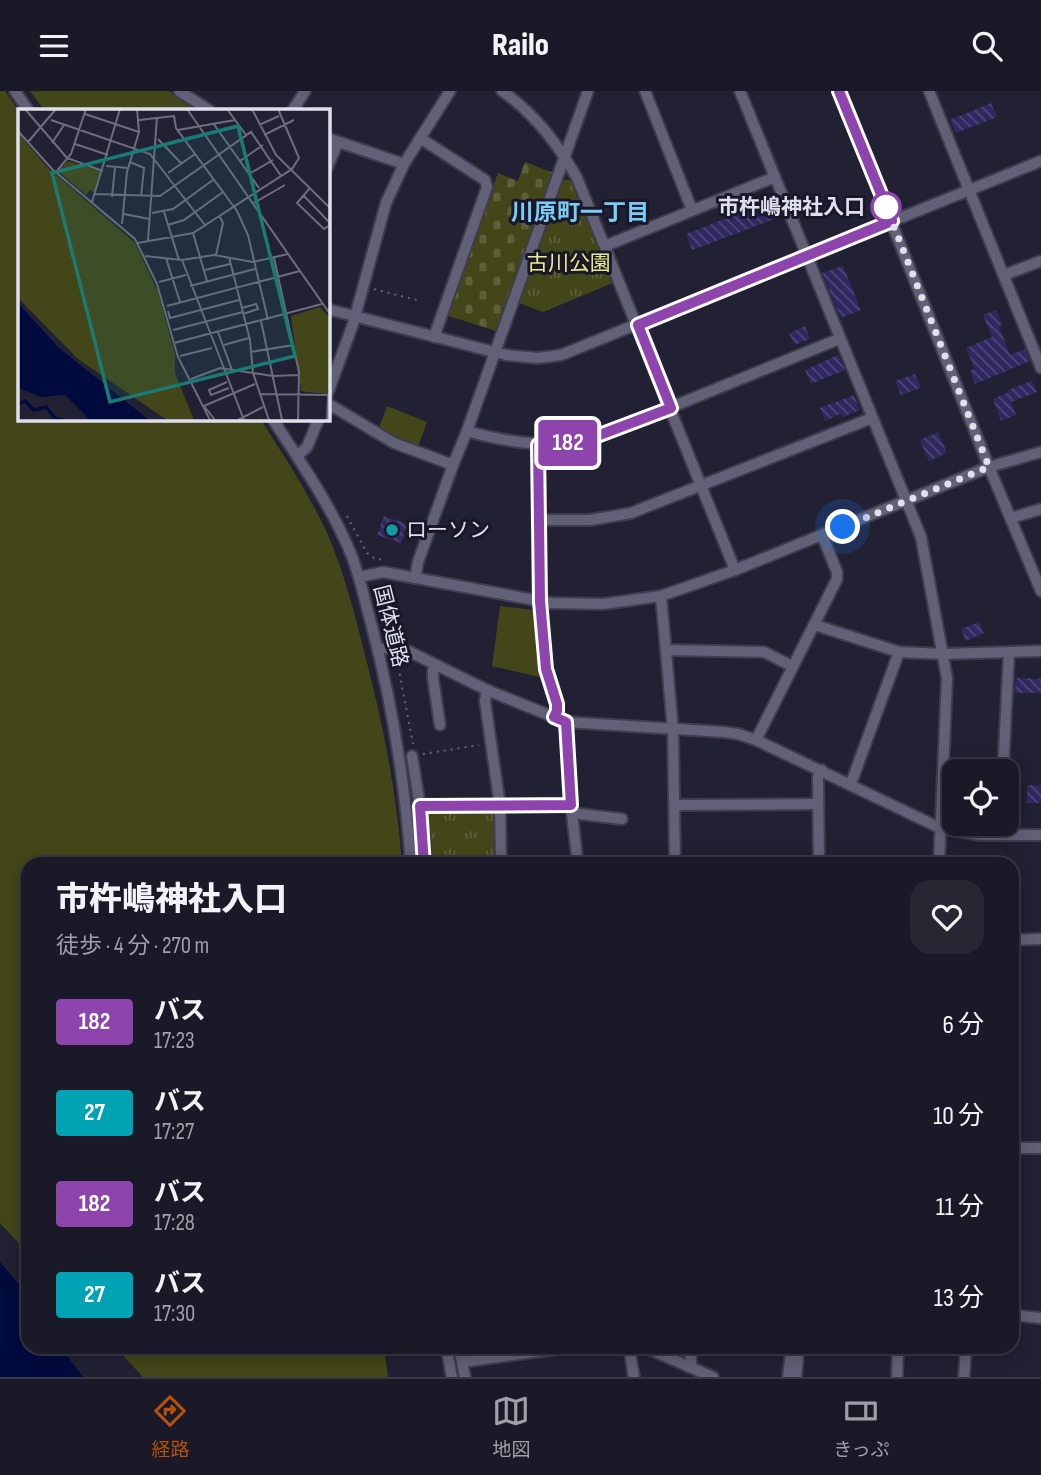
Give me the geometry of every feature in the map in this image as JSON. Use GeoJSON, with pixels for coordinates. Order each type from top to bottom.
{"type":"FeatureCollection","features":[{"type":"Feature","properties":{"kind":"street"},"geometry":{"type":"LineString","coordinates":[[179,91],[207,109]]}},
{"type":"Feature","properties":{"kind":"street"},"geometry":{"type":"LineString","coordinates":[[294,109],[305,91]]}},
{"type":"Feature","properties":{"kind":"street"},"geometry":{"type":"LineString","coordinates":[[329,389],[355,316],[386,202],[404,164],[450,91]]}},
{"type":"Feature","properties":{"kind":"street"},"geometry":{"type":"LineString","coordinates":[[502,91],[537,122],[565,157],[580,186],[735,570]]}},
{"type":"Feature","properties":{"kind":"street"},"geometry":{"type":"LineString","coordinates":[[415,578],[418,562],[589,91]]}},
{"type":"Feature","properties":{"kind":"street"},"geometry":{"type":"LineString","coordinates":[[645,91],[692,210]]}},
{"type":"Feature","properties":{"kind":"street"},"geometry":{"type":"LineString","coordinates":[[740,91],[920,537],[947,678],[939,857]]}},
{"type":"Feature","properties":{"kind":"street"},"geometry":{"type":"LineString","coordinates":[[839,91],[1041,591]]}},
{"type":"Feature","properties":{"kind":"street"},"geometry":{"type":"LineString","coordinates":[[929,91],[1040,362]]}},
{"type":"Feature","properties":{"kind":"street"},"geometry":{"type":"LineString","coordinates":[[18,92],[27,109]]}},
{"type":"Feature","properties":{"kind":"street"},"geometry":{"type":"LineString","coordinates":[[420,138],[485,180],[488,187],[434,337]]}},
{"type":"Feature","properties":{"kind":"street"},"geometry":{"type":"LineString","coordinates":[[329,159],[333,140],[404,164]]}},
{"type":"Feature","properties":{"kind":"street"},"geometry":{"type":"LineString","coordinates":[[329,310],[494,352],[526,358],[561,355],[1041,161]]}},
{"type":"Feature","properties":{"kind":"street"},"geometry":{"type":"LineString","coordinates":[[605,246],[775,177]]}},
{"type":"Feature","properties":{"kind":"street"},"geometry":{"type":"LineString","coordinates":[[1004,275],[1041,261]]}},
{"type":"Feature","properties":{"kind":"street"},"geometry":{"type":"LineString","coordinates":[[467,431],[538,445],[589,439],[839,339]]}},
{"type":"Feature","properties":{"kind":"street"},"geometry":{"type":"LineString","coordinates":[[329,404],[394,443],[453,465]]}},
{"type":"Feature","properties":{"kind":"street"},"geometry":{"type":"LineString","coordinates":[[539,520],[590,520],[623,515],[872,418]]}},
{"type":"Feature","properties":{"kind":"street","name":"国体道路"},"geometry":{"type":"LineString","coordinates":[[273,420],[338,525],[359,577],[378,650],[398,753],[410,857]]}},
{"type":"Feature","properties":{"kind":"street"},"geometry":{"type":"LineString","coordinates":[[297,456],[307,447],[318,420]]}},
{"type":"Feature","properties":{"kind":"street"},"geometry":{"type":"LineString","coordinates":[[538,445],[540,601],[546,669],[557,704],[554,717]]}},
{"type":"Feature","properties":{"kind":"street"},"geometry":{"type":"LineString","coordinates":[[359,577],[383,572],[569,604],[603,604],[661,596],[735,570],[989,467],[1041,452]]}},
{"type":"Feature","properties":{"kind":"street"},"geometry":{"type":"LineString","coordinates":[[1011,518],[1041,509]]}},
{"type":"Feature","properties":{"kind":"street"},"geometry":{"type":"LineString","coordinates":[[756,740],[838,576],[822,535]]}},
{"type":"Feature","properties":{"kind":"street"},"geometry":{"type":"LineString","coordinates":[[661,596],[674,730],[675,857]]}},
{"type":"Feature","properties":{"kind":"street"},"geometry":{"type":"LineString","coordinates":[[815,625],[899,652],[1041,652]]}},
{"type":"Feature","properties":{"kind":"street"},"geometry":{"type":"LineString","coordinates":[[378,650],[391,647],[404,649],[487,690],[566,722],[738,734],[822,770],[940,828]]}},
{"type":"Feature","properties":{"kind":"street"},"geometry":{"type":"LineString","coordinates":[[667,650],[764,652],[792,666]]}},
{"type":"Feature","properties":{"kind":"street"},"geometry":{"type":"LineString","coordinates":[[850,784],[899,652]]}},
{"type":"Feature","properties":{"kind":"street"},"geometry":{"type":"LineString","coordinates":[[1004,759],[1009,653]]}},
{"type":"Feature","properties":{"kind":"street"},"geometry":{"type":"LineString","coordinates":[[436,665],[433,678],[440,725]]}},
{"type":"Feature","properties":{"kind":"street"},"geometry":{"type":"LineString","coordinates":[[487,690],[485,701],[500,806],[501,857]]}},
{"type":"Feature","properties":{"kind":"street"},"geometry":{"type":"LineString","coordinates":[[566,722],[577,857]]}},
{"type":"Feature","properties":{"kind":"street"},"geometry":{"type":"LineString","coordinates":[[414,755],[423,857]]}},
{"type":"Feature","properties":{"kind":"street"},"geometry":{"type":"LineString","coordinates":[[818,857],[818,777],[822,770]]}},
{"type":"Feature","properties":{"kind":"street"},"geometry":{"type":"LineString","coordinates":[[675,805],[818,804]]}},
{"type":"Feature","properties":{"kind":"street"},"geometry":{"type":"LineString","coordinates":[[420,806],[572,809],[622,819]]}},
{"type":"Feature","properties":{"kind":"street"},"geometry":{"type":"LineString","coordinates":[[1019,832],[1041,835]]}},
{"type":"Feature","properties":{"kind":"street"},"geometry":{"type":"LineString","coordinates":[[1019,940],[1041,939]]}},
{"type":"Feature","properties":{"kind":"street"},"geometry":{"type":"LineString","coordinates":[[1019,1148],[1041,1148]]}},
{"type":"Feature","properties":{"kind":"street"},"geometry":{"type":"LineString","coordinates":[[1019,1316],[1041,1318]]}},
{"type":"Feature","properties":{"kind":"street"},"geometry":{"type":"LineString","coordinates":[[447,1354],[452,1377]]}},
{"type":"Feature","properties":{"kind":"street"},"geometry":{"type":"LineString","coordinates":[[460,1354],[465,1377]]}},
{"type":"Feature","properties":{"kind":"street"},"geometry":{"type":"LineString","coordinates":[[462,1362],[521,1354]]}},
{"type":"Feature","properties":{"kind":"street"},"geometry":{"type":"LineString","coordinates":[[630,1354],[634,1377]]}},
{"type":"Feature","properties":{"kind":"street"},"geometry":{"type":"LineString","coordinates":[[660,1354],[713,1377]]}},
{"type":"Feature","properties":{"kind":"street"},"geometry":{"type":"LineString","coordinates":[[689,1367],[691,1354]]}},
{"type":"Feature","properties":{"kind":"street"},"geometry":{"type":"LineString","coordinates":[[788,1377],[791,1354]]}},
{"type":"Feature","properties":{"kind":"street"},"geometry":{"type":"LineString","coordinates":[[796,1377],[798,1354]]}},
{"type":"Feature","properties":{"kind":"street"},"geometry":{"type":"LineString","coordinates":[[897,1377],[898,1354]]}},
{"type":"Feature","properties":{"kind":"street"},"geometry":{"type":"LineString","coordinates":[[964,1377],[966,1354]]}},
{"type":"Feature","properties":{"kind":"path"},"geometry":{"type":"LineString","coordinates":[[363,286],[417,300]]}},
{"type":"Feature","properties":{"kind":"path"},"geometry":{"type":"LineString","coordinates":[[345,514],[364,550],[374,559],[384,560]]}},
{"type":"Feature","properties":{"kind":"path"},"geometry":{"type":"LineString","coordinates":[[382,585],[385,589],[383,598],[393,638]]}},
{"type":"Feature","properties":{"kind":"path"},"geometry":{"type":"LineString","coordinates":[[385,589],[397,586]]}},
{"type":"Feature","properties":{"kind":"path"},"geometry":{"type":"LineString","coordinates":[[396,655],[414,755],[491,743]]}},
{"type":"Feature","properties":{"kind":"green space"},"geometry":{"type":"Polygon","coordinates":[[[0,91],[5,91],[18,110],[18,420],[261,420],[312,503],[344,578],[383,733],[397,811],[401,857],[21,857],[21,1246],[0,1223],[0,91]]]}},
{"type":"Feature","properties":{"kind":"green space"},"geometry":{"type":"Polygon","coordinates":[[[30,91],[169,91],[198,109],[43,109],[30,91]]]}},
{"type":"Feature","properties":{"kind":"green space"},"geometry":{"type":"Polygon","coordinates":[[[525,162],[554,173],[496,331],[446,315],[498,173],[518,181],[525,162]]]}},
{"type":"Feature","properties":{"kind":"green space","name":"古川公園"},"geometry":{"type":"Polygon","coordinates":[[[561,180],[572,180],[615,282],[543,312],[517,302],[561,180]]]}},
{"type":"Feature","properties":{"kind":"green space"},"geometry":{"type":"Polygon","coordinates":[[[387,406],[427,422],[418,447],[379,428],[387,406]]]}},
{"type":"Feature","properties":{"kind":"green space"},"geometry":{"type":"Polygon","coordinates":[[[500,606],[533,610],[535,613],[543,678],[492,666],[500,606]]]}},
{"type":"Feature","properties":{"kind":"green space"},"geometry":{"type":"Polygon","coordinates":[[[433,811],[490,811],[495,814],[496,857],[432,857],[428,815],[433,811]]]}},
{"type":"Feature","properties":{"kind":"green space"},"geometry":{"type":"Polygon","coordinates":[[[122,1354],[385,1354],[388,1377],[143,1377],[122,1354]]]}},
{"type":"Feature","properties":{"kind":"shaded area"},"geometry":{"type":"Polygon","coordinates":[[[0,1262],[21,1287],[21,1354],[66,1354],[83,1377],[0,1377],[0,1262]]]}},
{"type":"Feature","properties":{"kind":"building"},"geometry":{"type":"Polygon","coordinates":[[[991,103],[997,117],[956,133],[950,120],[991,103]]]}},
{"type":"Feature","properties":{"kind":"building"},"geometry":{"type":"Polygon","coordinates":[[[770,199],[777,218],[692,250],[686,234],[770,199]]]}},
{"type":"Feature","properties":{"kind":"building"},"geometry":{"type":"Polygon","coordinates":[[[843,266],[861,310],[841,318],[822,273],[843,266]]]}},
{"type":"Feature","properties":{"kind":"building"},"geometry":{"type":"Polygon","coordinates":[[[996,310],[1010,355],[1025,349],[1030,361],[975,384],[970,371],[975,369],[966,348],[992,337],[983,315],[996,310]]]}},
{"type":"Feature","properties":{"kind":"building"},"geometry":{"type":"Polygon","coordinates":[[[805,326],[810,339],[794,345],[789,333],[805,326]]]}},
{"type":"Feature","properties":{"kind":"building"},"geometry":{"type":"Polygon","coordinates":[[[838,355],[845,370],[811,384],[805,370],[838,355]]]}},
{"type":"Feature","properties":{"kind":"building"},"geometry":{"type":"Polygon","coordinates":[[[915,374],[921,388],[901,395],[895,381],[915,374]]]}},
{"type":"Feature","properties":{"kind":"building"},"geometry":{"type":"Polygon","coordinates":[[[1032,381],[1037,392],[1011,402],[1016,415],[1001,421],[993,399],[1032,381]]]}},
{"type":"Feature","properties":{"kind":"building"},"geometry":{"type":"Polygon","coordinates":[[[854,395],[860,410],[825,421],[820,408],[854,395]]]}},
{"type":"Feature","properties":{"kind":"building"},"geometry":{"type":"Polygon","coordinates":[[[938,432],[947,453],[929,461],[920,440],[938,432]]]}},
{"type":"Feature","properties":{"kind":"building","name":"ローソン"},"geometry":{"type":"Polygon","coordinates":[[[384,516],[407,524],[401,543],[377,535],[384,516]]]}},
{"type":"Feature","properties":{"kind":"building"},"geometry":{"type":"Polygon","coordinates":[[[979,622],[984,633],[966,641],[961,629],[979,622]]]}},
{"type":"Feature","properties":{"kind":"building"},"geometry":{"type":"Polygon","coordinates":[[[1016,678],[1041,679],[1041,693],[1015,693],[1016,678]]]}},
{"type":"Feature","properties":{"kind":"building"},"geometry":{"type":"Polygon","coordinates":[[[1027,785],[1041,786],[1041,803],[1027,803],[1027,785]]]}},
{"type":"Feature","properties":{"kind":"bus line","name":"182"},"geometry":{"type":"LineString","coordinates":[[423,857],[420,806],[571,805],[566,722],[554,717],[557,704],[546,669],[540,601],[538,445],[589,439],[671,408],[638,325],[892,221],[839,91]]}},
{"type":"Feature","properties":{"kind":"place","name":"市杵嶋神社入口"},"geometry":{"type":"Point","coordinates":[886,207]}},
{"type":"Feature","properties":{"kind":"place","name":"ローソン"},"geometry":{"type":"Point","coordinates":[392,530]}},
{"type":"Feature","properties":{"kind":"district","name":"川原町一丁目"},"geometry":{"type":"Point","coordinates":[580,212]}},
{"type":"Feature","properties":{"kind":"route"},"geometry":{"type":"LineString","coordinates":[[843,527],[989,467],[883,199],[886,207]]}}]}
